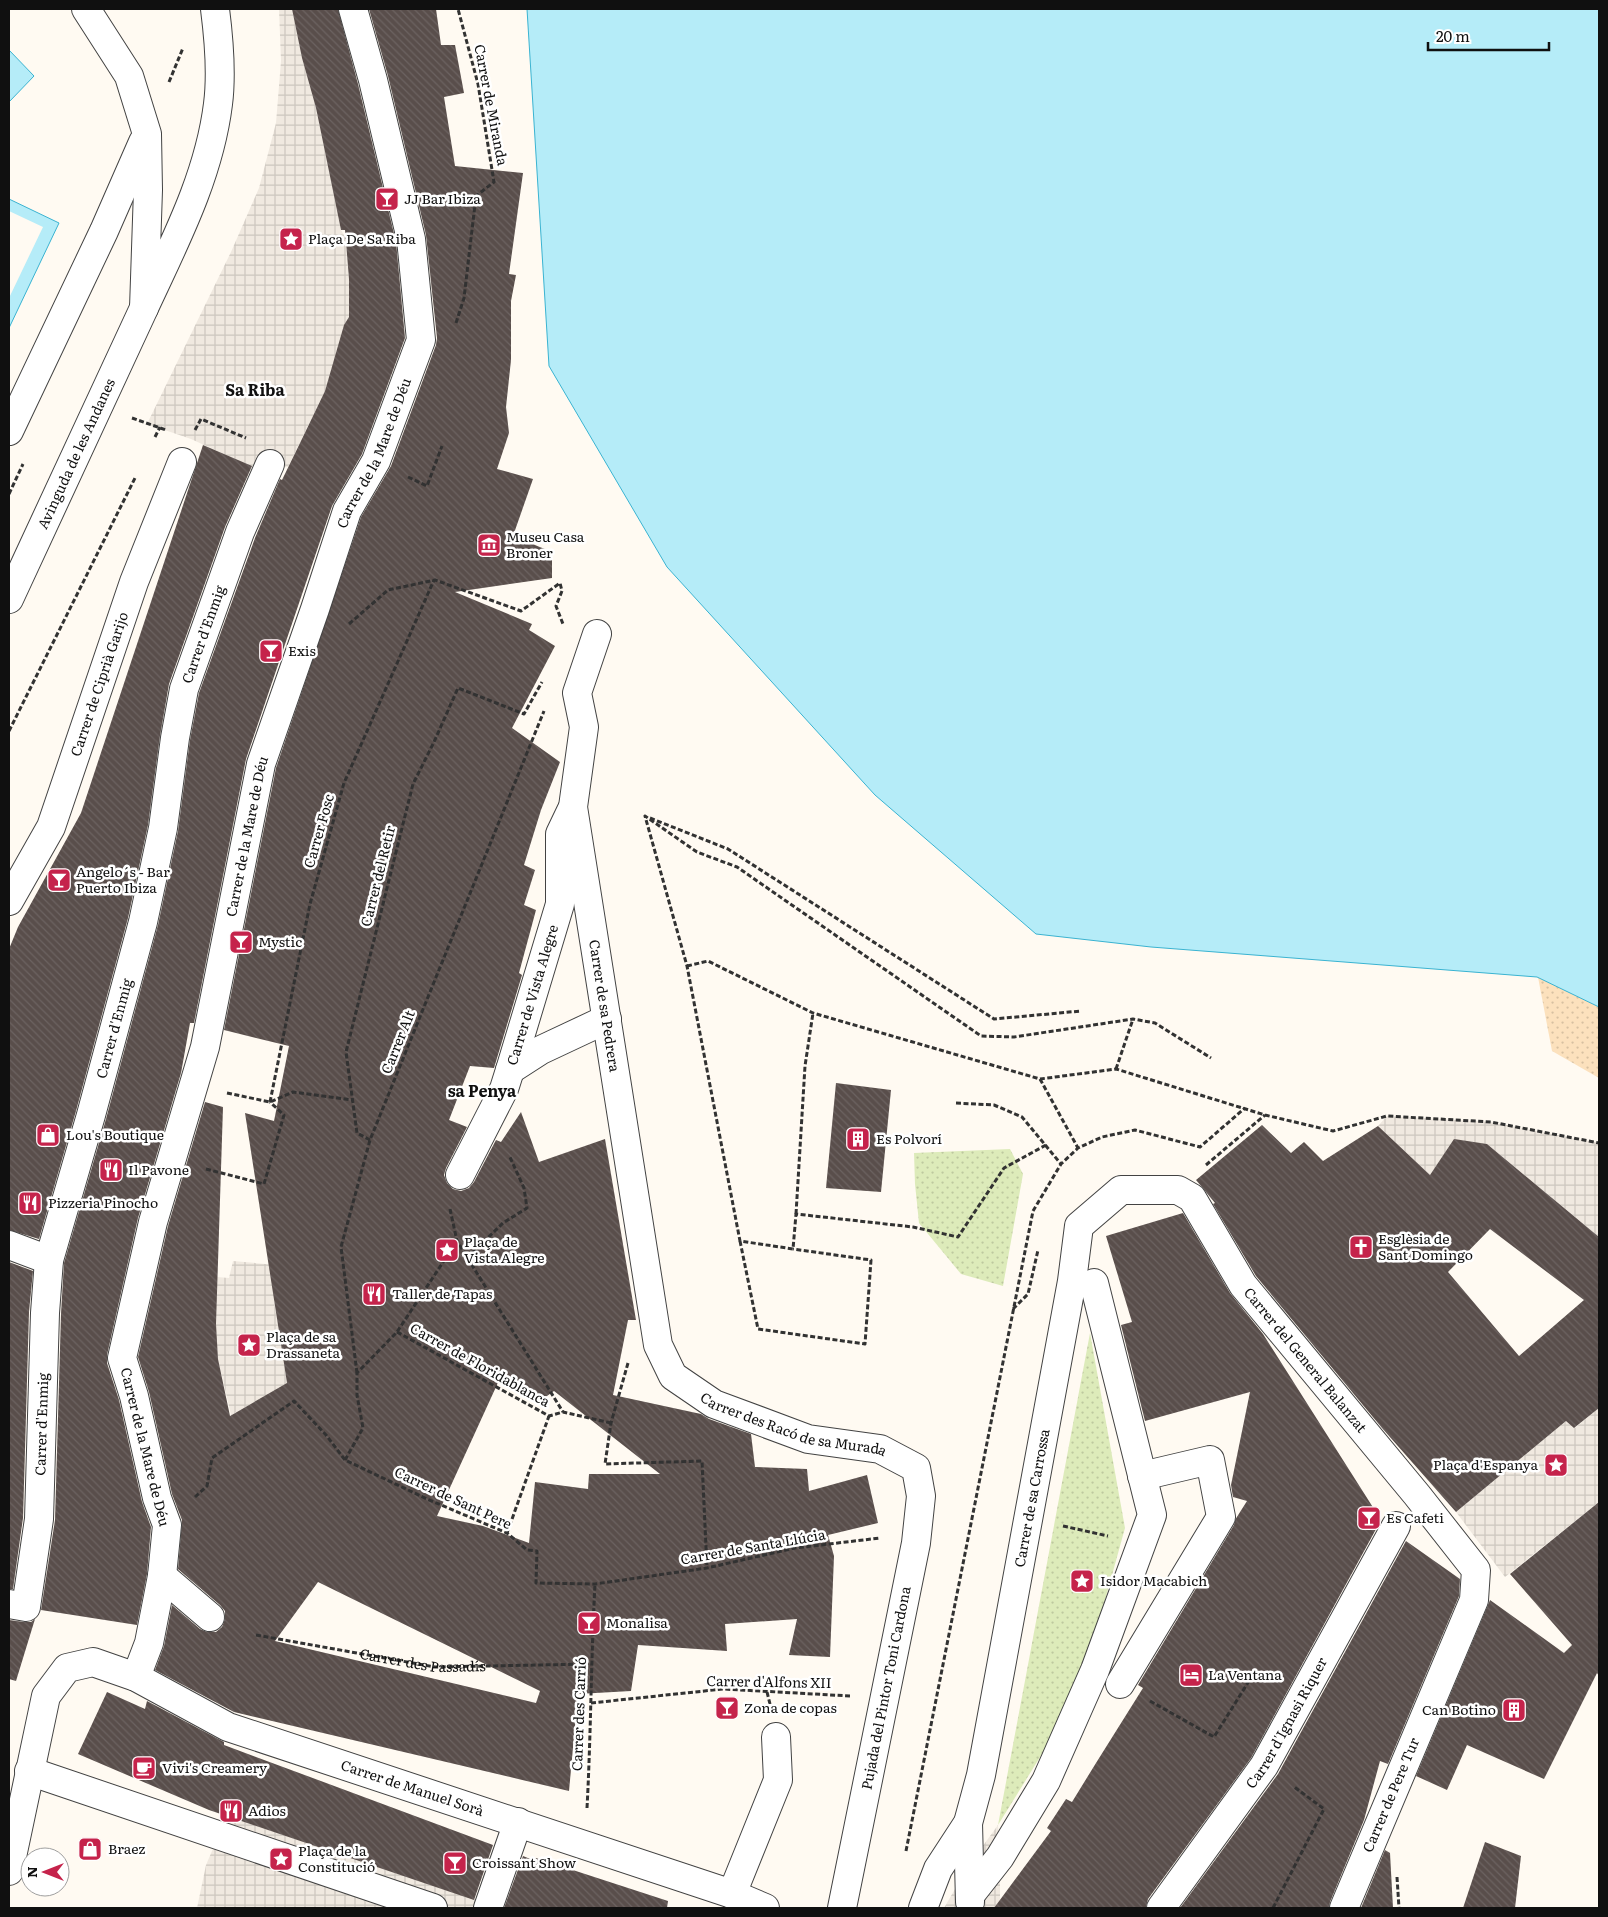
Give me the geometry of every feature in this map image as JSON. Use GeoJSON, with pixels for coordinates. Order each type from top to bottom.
{"type":"FeatureCollection","features":[{"type":"Feature","properties":{"kind":"street"},"geometry":{"type":"LineString","coordinates":[[86,9],[129,76],[146,134],[148,190],[144,308]]}},
{"type":"Feature","properties":{"kind":"street","name":"Avinguda de les Andanes"},"geometry":{"type":"LineString","coordinates":[[9,599],[182,226],[206,160],[218,104],[219,41],[215,9]]}},
{"type":"Feature","properties":{"kind":"street","name":"Carrer de la Mare de Déu"},"geometry":{"type":"LineString","coordinates":[[136,1677],[149,1643],[162,1576],[167,1525],[157,1498],[134,1396],[122,1358],[153,1222],[205,1047],[261,764],[315,610],[347,511],[376,462],[421,340],[411,239],[373,80],[353,9]]}},
{"type":"Feature","properties":{"kind":"street"},"geometry":{"type":"LineString","coordinates":[[9,430],[104,231],[146,134]]}},
{"type":"Feature","properties":{"kind":"street","name":"Carrer de Ciprià Garijo"},"geometry":{"type":"LineString","coordinates":[[9,901],[50,827],[134,582],[182,462]]}},
{"type":"Feature","properties":{"kind":"street","name":"Carrer d'Enmig"},"geometry":{"type":"LineString","coordinates":[[17,1605],[39,1519],[45,1313],[49,1260],[92,1115],[143,922],[163,828],[175,738],[184,689],[240,532],[270,464]]}},
{"type":"Feature","properties":{"kind":"street","name":"Carrer de sa Pedrera"},"geometry":{"type":"LineString","coordinates":[[596,634],[577,693],[584,727],[573,807],[658,1345],[673,1376]]}},
{"type":"Feature","properties":{"kind":"street","name":"Carrer de Vista Alegre"},"geometry":{"type":"LineString","coordinates":[[460,1175],[504,1089],[510,1070],[560,904],[560,834],[573,807]]}},
{"type":"Feature","properties":{"kind":"street"},"geometry":{"type":"LineString","coordinates":[[510,1070],[542,1050],[607,1019]]}},
{"type":"Feature","properties":{"kind":"street","name":"Carrer del General Balanzat"},"geometry":{"type":"LineString","coordinates":[[1121,1190],[1178,1190],[1192,1198],[1243,1285],[1411,1487],[1476,1570]]}},
{"type":"Feature","properties":{"kind":"street","name":"Carrer de sa Carrossa"},"geometry":{"type":"LineString","coordinates":[[968,1823],[981,1775],[1072,1281],[1080,1226],[1121,1190]]}},
{"type":"Feature","properties":{"kind":"street"},"geometry":{"type":"LineString","coordinates":[[9,1245],[49,1260]]}},
{"type":"Feature","properties":{"kind":"street"},"geometry":{"type":"LineString","coordinates":[[970,1901],[1000,1857],[1046,1781],[1095,1670],[1152,1515],[1094,1283]]}},
{"type":"Feature","properties":{"kind":"street","name":"Carrer des Racó de sa Murada"},"geometry":{"type":"LineString","coordinates":[[673,1376],[714,1404],[808,1439],[880,1448],[916,1468]]}},
{"type":"Feature","properties":{"kind":"street"},"geometry":{"type":"LineString","coordinates":[[1120,1684],[1221,1517],[1210,1460],[1142,1476]]}},
{"type":"Feature","properties":{"kind":"street","name":"Pujada del Pintor Toni Cardona"},"geometry":{"type":"LineString","coordinates":[[842,1908],[916,1543],[921,1496],[916,1468]]}},
{"type":"Feature","properties":{"kind":"street","name":"Carrer d'Ignasi Riquer"},"geometry":{"type":"LineString","coordinates":[[1161,1908],[1264,1766],[1396,1526]]}},
{"type":"Feature","properties":{"kind":"street","name":"Carrer de Pere Tur"},"geometry":{"type":"LineString","coordinates":[[1344,1908],[1474,1600],[1476,1570]]}},
{"type":"Feature","properties":{"kind":"street"},"geometry":{"type":"LineString","coordinates":[[162,1576],[210,1617]]}},
{"type":"Feature","properties":{"kind":"street","name":"Carrer de Manuel Sorà"},"geometry":{"type":"LineString","coordinates":[[29,1771],[46,1696],[67,1668],[93,1662],[136,1677],[228,1727],[732,1894],[765,1908]]}},
{"type":"Feature","properties":{"kind":"street"},"geometry":{"type":"LineString","coordinates":[[732,1894],[778,1780],[776,1737]]}},
{"type":"Feature","properties":{"kind":"street"},"geometry":{"type":"LineString","coordinates":[[9,1871],[29,1771],[433,1908]]}},
{"type":"Feature","properties":{"kind":"street"},"geometry":{"type":"LineString","coordinates":[[488,1908],[518,1822]]}},
{"type":"Feature","properties":{"kind":"street"},"geometry":{"type":"LineString","coordinates":[[968,1823],[970,1901]]}},
{"type":"Feature","properties":{"kind":"street"},"geometry":{"type":"LineString","coordinates":[[923,1908],[938,1869],[968,1823]]}},
{"type":"Feature","properties":{"kind":"path","name":"Carrer de Miranda"},"geometry":{"type":"LineString","coordinates":[[421,340],[449,346],[464,298],[476,196],[494,182],[478,84],[458,9]]}},
{"type":"Feature","properties":{"kind":"path"},"geometry":{"type":"LineString","coordinates":[[146,134],[185,44]]}},
{"type":"Feature","properties":{"kind":"path"},"geometry":{"type":"LineString","coordinates":[[99,404],[146,424],[168,430]]}},
{"type":"Feature","properties":{"kind":"path"},"geometry":{"type":"LineString","coordinates":[[194,432],[201,419],[277,450],[270,464]]}},
{"type":"Feature","properties":{"kind":"path"},"geometry":{"type":"LineString","coordinates":[[151,445],[160,427]]}},
{"type":"Feature","properties":{"kind":"path"},"geometry":{"type":"LineString","coordinates":[[376,462],[427,486],[442,446]]}},
{"type":"Feature","properties":{"kind":"path"},"geometry":{"type":"LineString","coordinates":[[9,730],[138,472]]}},
{"type":"Feature","properties":{"kind":"path"},"geometry":{"type":"LineString","coordinates":[[315,610],[347,625],[388,590],[435,580],[521,611],[560,583]]}},
{"type":"Feature","properties":{"kind":"path","name":"Carrer Fosc"},"geometry":{"type":"LineString","coordinates":[[270,1102],[310,904],[344,783],[435,580]]}},
{"type":"Feature","properties":{"kind":"path","name":"Carrer del Retir"},"geometry":{"type":"LineString","coordinates":[[370,1140],[358,1133],[346,1052],[413,784],[458,688],[524,714],[536,690]]}},
{"type":"Feature","properties":{"kind":"path","name":"Carrer Alt"},"geometry":{"type":"LineString","coordinates":[[345,1460],[364,1428],[357,1395],[358,1373],[341,1246],[370,1140],[535,732]]}},
{"type":"Feature","properties":{"kind":"path"},"geometry":{"type":"LineString","coordinates":[[645,816],[686,966],[740,1241],[758,1329],[865,1344],[871,1260],[740,1241]]}},
{"type":"Feature","properties":{"kind":"path"},"geometry":{"type":"LineString","coordinates":[[645,816],[728,849],[994,1019],[1081,1011]]}},
{"type":"Feature","properties":{"kind":"path"},"geometry":{"type":"LineString","coordinates":[[645,816],[697,852],[737,867],[981,1036],[1014,1037],[1133,1019],[1155,1024],[1211,1058]]}},
{"type":"Feature","properties":{"kind":"path"},"geometry":{"type":"LineString","coordinates":[[686,966],[708,960],[813,1013],[1040,1079],[1116,1069],[1265,1115],[1333,1130],[1387,1116],[1491,1122],[1599,1143]]}},
{"type":"Feature","properties":{"kind":"path"},"geometry":{"type":"LineString","coordinates":[[793,1249],[805,1066],[813,1013]]}},
{"type":"Feature","properties":{"kind":"path"},"geometry":{"type":"LineString","coordinates":[[1116,1069],[1133,1019]]}},
{"type":"Feature","properties":{"kind":"path"},"geometry":{"type":"LineString","coordinates":[[1040,1079],[1078,1148]]}},
{"type":"Feature","properties":{"kind":"path"},"geometry":{"type":"LineString","coordinates":[[172,1160],[264,1184],[284,1115],[270,1102],[194,1086]]}},
{"type":"Feature","properties":{"kind":"path"},"geometry":{"type":"LineString","coordinates":[[270,1102],[293,1092],[353,1100]]}},
{"type":"Feature","properties":{"kind":"path"},"geometry":{"type":"LineString","coordinates":[[956,1103],[994,1105],[1022,1117],[1061,1164]]}},
{"type":"Feature","properties":{"kind":"path"},"geometry":{"type":"LineString","coordinates":[[1202,1169],[1265,1115]]}},
{"type":"Feature","properties":{"kind":"path"},"geometry":{"type":"LineString","coordinates":[[467,1258],[502,1223],[527,1208],[524,1188],[501,1136],[485,1126]]}},
{"type":"Feature","properties":{"kind":"path"},"geometry":{"type":"LineString","coordinates":[[796,1214],[913,1227],[958,1237],[1004,1168],[1046,1145]]}},
{"type":"Feature","properties":{"kind":"path"},"geometry":{"type":"LineString","coordinates":[[460,1175],[450,1208],[457,1241],[563,1412]]}},
{"type":"Feature","properties":{"kind":"path"},"geometry":{"type":"LineString","coordinates":[[358,1373],[397,1332],[457,1241]]}},
{"type":"Feature","properties":{"kind":"path"},"geometry":{"type":"LineString","coordinates":[[1013,1310],[1028,1294],[1040,1241]]}},
{"type":"Feature","properties":{"kind":"path","name":"Carrer de Floridablanca"},"geometry":{"type":"LineString","coordinates":[[397,1332],[549,1416],[563,1412],[611,1423]]}},
{"type":"Feature","properties":{"kind":"path"},"geometry":{"type":"LineString","coordinates":[[629,1360],[611,1423],[605,1464],[702,1461],[707,1568]]}},
{"type":"Feature","properties":{"kind":"path","name":"Carrer de Sant Pere"},"geometry":{"type":"LineString","coordinates":[[167,1525],[207,1486],[212,1458],[294,1401],[326,1435],[345,1460],[427,1499],[506,1532],[527,1550],[537,1551],[536,1583],[595,1584]]}},
{"type":"Feature","properties":{"kind":"path"},"geometry":{"type":"LineString","coordinates":[[506,1532],[549,1416]]}},
{"type":"Feature","properties":{"kind":"path"},"geometry":{"type":"LineString","coordinates":[[1071,1528],[1108,1536]]}},
{"type":"Feature","properties":{"kind":"path","name":"Carrer de Santa Llúcia"},"geometry":{"type":"LineString","coordinates":[[595,1584],[707,1568],[795,1548],[880,1538],[916,1543]]}},
{"type":"Feature","properties":{"kind":"path","name":"Carrer des Carrió"},"geometry":{"type":"LineString","coordinates":[[584,1845],[591,1731],[591,1664],[595,1584]]}},
{"type":"Feature","properties":{"kind":"path","name":"Carrer des Passadís"},"geometry":{"type":"LineString","coordinates":[[256,1635],[435,1667],[591,1664]]}},
{"type":"Feature","properties":{"kind":"path"},"geometry":{"type":"LineString","coordinates":[[1120,1684],[1214,1737],[1254,1673],[1302,1697]]}},
{"type":"Feature","properties":{"kind":"path","name":"Carrer d'Alfons XII"},"geometry":{"type":"LineString","coordinates":[[591,1702],[724,1689],[857,1696]]}},
{"type":"Feature","properties":{"kind":"path"},"geometry":{"type":"LineString","coordinates":[[1272,1908],[1324,1808]]}},
{"type":"Feature","properties":{"kind":"green space"},"geometry":{"type":"Polygon","coordinates":[[[1010,1149],[1023,1174],[1003,1286],[961,1274],[919,1223],[914,1153],[1010,1149]]]}},
{"type":"Feature","properties":{"kind":"green space"},"geometry":{"type":"Polygon","coordinates":[[[1090,1333],[1125,1528],[1096,1633],[1050,1741],[998,1825],[1090,1333]]]}},
{"type":"Feature","properties":{"kind":"sand"},"geometry":{"type":"Polygon","coordinates":[[[1538,977],[1599,1007],[1599,1078],[1552,1051],[1538,977]]]}},
{"type":"Feature","properties":{"kind":"shaded area","name":"Plaça De Sa Riba"},"geometry":{"type":"Polygon","coordinates":[[[279,9],[292,9],[302,58],[316,108],[341,230],[345,237],[349,279],[349,317],[325,391],[288,467],[270,464],[250,466],[191,439],[147,424],[231,252],[259,188],[276,123],[281,61],[279,9]]]}},
{"type":"Feature","properties":{"kind":"shaded area"},"geometry":{"type":"Polygon","coordinates":[[[1387,1116],[1491,1122],[1599,1143],[1599,1237],[1487,1144],[1454,1140],[1430,1175],[1378,1126],[1387,1116]]]}},
{"type":"Feature","properties":{"kind":"shaded area","name":"Plaça de sa Drassaneta"},"geometry":{"type":"Polygon","coordinates":[[[233,1261],[288,1266],[274,1301],[288,1389],[253,1403],[231,1415],[218,1359],[215,1317],[217,1277],[229,1278],[233,1261]]]}},
{"type":"Feature","properties":{"kind":"shaded area","name":"Plaça d'Espanya"},"geometry":{"type":"Polygon","coordinates":[[[1599,1408],[1599,1502],[1505,1577],[1456,1512],[1566,1421],[1575,1428],[1599,1408]]]}},
{"type":"Feature","properties":{"kind":"shaded area","name":"Plaça de la Constitució"},"geometry":{"type":"Polygon","coordinates":[[[227,1816],[500,1908],[197,1908],[206,1865],[227,1816]]]}},
{"type":"Feature","properties":{"kind":"shaded area"},"geometry":{"type":"Polygon","coordinates":[[[998,1825],[1000,1901],[1011,1908],[944,1908],[969,1865],[998,1825]]]}},
{"type":"Feature","properties":{"kind":"water"},"geometry":{"type":"Polygon","coordinates":[[[527,9],[1599,9],[1599,1007],[1537,977],[1151,947],[1036,934],[875,795],[667,567],[549,366],[527,9]]]}},
{"type":"Feature","properties":{"kind":"water"},"geometry":{"type":"Polygon","coordinates":[[[9,50],[34,76],[9,102],[9,50]]]}},
{"type":"Feature","properties":{"kind":"water"},"geometry":{"type":"Polygon","coordinates":[[[9,199],[59,223],[9,328],[9,199]]]}},
{"type":"Feature","properties":{"kind":"pier"},"geometry":{"type":"Polygon","coordinates":[[[9,211],[43,227],[9,298],[9,211]]]}},
{"type":"Feature","properties":{"kind":"building"},"geometry":{"type":"Polygon","coordinates":[[[292,9],[338,9],[396,242],[405,338],[362,454],[332,506],[246,759],[194,1023],[190,1023],[181,1073],[138,1218],[107,1355],[107,1363],[119,1400],[142,1502],[151,1527],[147,1574],[137,1625],[41,1610],[55,1520],[64,1263],[106,1119],[158,925],[178,831],[190,740],[199,693],[255,538],[280,479],[282,480],[325,391],[344,325],[349,317],[349,279],[345,230],[341,230],[316,108],[302,58],[292,9]]]}},
{"type":"Feature","properties":{"kind":"building"},"geometry":{"type":"Polygon","coordinates":[[[369,9],[436,9],[441,45],[455,45],[464,93],[444,97],[455,166],[523,173],[509,274],[516,275],[511,301],[511,360],[506,407],[509,433],[497,469],[533,479],[513,536],[552,552],[552,578],[455,592],[532,624],[529,630],[555,646],[512,728],[560,762],[541,810],[524,865],[535,870],[524,905],[536,910],[519,973],[522,975],[494,1068],[470,1066],[449,1120],[467,1127],[444,1175],[447,1183],[453,1189],[461,1191],[469,1188],[496,1140],[501,1142],[521,1112],[539,1162],[605,1139],[636,1320],[628,1320],[613,1395],[701,1414],[709,1419],[751,1434],[755,1467],[807,1469],[809,1491],[867,1475],[878,1523],[828,1535],[834,1556],[830,1657],[789,1655],[797,1619],[725,1624],[727,1651],[638,1645],[631,1691],[578,1694],[569,1791],[234,1712],[155,1670],[164,1646],[172,1605],[200,1629],[207,1632],[216,1632],[222,1627],[225,1619],[225,1611],[220,1605],[178,1569],[182,1520],[172,1494],[149,1392],[138,1357],[168,1226],[205,1102],[223,1107],[216,1324],[218,1359],[230,1416],[287,1383],[245,1113],[274,1121],[289,1046],[224,1030],[276,768],[361,517],[391,466],[436,345],[437,338],[426,235],[388,76],[369,9]],[[501,1376],[437,1516],[483,1526],[529,1543],[535,1482],[588,1489],[589,1474],[660,1474],[554,1391],[540,1401],[501,1376]],[[318,1582],[275,1641],[536,1703],[540,1691],[318,1582]]]}},
{"type":"Feature","properties":{"kind":"building"},"geometry":{"type":"Polygon","coordinates":[[[203,445],[252,466],[225,527],[169,684],[148,825],[128,918],[39,1239],[9,1230],[9,949],[18,927],[81,813],[203,445]]]}},
{"type":"Feature","properties":{"kind":"building","name":"Es Polvorí"},"geometry":{"type":"Polygon","coordinates":[[[836,1083],[891,1090],[881,1192],[826,1188],[836,1083]]]}},
{"type":"Feature","properties":{"kind":"building"},"geometry":{"type":"Polygon","coordinates":[[[1262,1125],[1291,1153],[1304,1142],[1323,1161],[1378,1126],[1430,1175],[1454,1139],[1487,1144],[1599,1237],[1599,1408],[1574,1428],[1566,1421],[1456,1512],[1382,1428],[1256,1276],[1213,1204],[1215,1203],[1196,1180],[1262,1125]],[[1490,1229],[1448,1272],[1519,1356],[1584,1300],[1490,1229]]]}},
{"type":"Feature","properties":{"kind":"building"},"geometry":{"type":"Polygon","coordinates":[[[1183,1213],[1230,1293],[1263,1334],[1381,1520],[1251,1758],[1148,1899],[1146,1908],[994,1908],[1051,1831],[1047,1828],[1066,1799],[1072,1802],[1143,1688],[1138,1685],[1247,1501],[1233,1497],[1231,1485],[1250,1392],[1145,1421],[1121,1325],[1132,1322],[1106,1236],[1183,1213]]]}},
{"type":"Feature","properties":{"kind":"building"},"geometry":{"type":"Polygon","coordinates":[[[9,1262],[33,1271],[29,1312],[23,1518],[13,1589],[9,1589],[9,1262]]]}},
{"type":"Feature","properties":{"kind":"building","name":"Can Botino"},"geometry":{"type":"Polygon","coordinates":[[[1599,1502],[1599,1676],[1597,1673],[1544,1779],[1467,1745],[1447,1790],[1416,1776],[1490,1600],[1564,1653],[1572,1645],[1510,1574],[1599,1502]]]}},
{"type":"Feature","properties":{"kind":"building"},"geometry":{"type":"Polygon","coordinates":[[[1406,1541],[1460,1579],[1459,1596],[1388,1764],[1380,1761],[1364,1820],[1329,1908],[1180,1908],[1278,1774],[1406,1541]]]}},
{"type":"Feature","properties":{"kind":"building"},"geometry":{"type":"Polygon","coordinates":[[[35,1619],[16,1681],[9,1679],[9,1620],[31,1622],[35,1619]]]}},
{"type":"Feature","properties":{"kind":"building"},"geometry":{"type":"Polygon","coordinates":[[[107,1692],[145,1709],[147,1701],[224,1742],[224,1745],[493,1845],[474,1900],[209,1810],[78,1754],[107,1692]]]}},
{"type":"Feature","properties":{"kind":"building"},"geometry":{"type":"Polygon","coordinates":[[[1485,1842],[1521,1856],[1515,1908],[1463,1908],[1485,1842]]]}},
{"type":"Feature","properties":{"kind":"building"},"geometry":{"type":"Polygon","coordinates":[[[1385,1850],[1390,1853],[1393,1908],[1361,1908],[1385,1850]]]}},
{"type":"Feature","properties":{"kind":"building"},"geometry":{"type":"Polygon","coordinates":[[[523,1856],[535,1861],[536,1858],[668,1901],[667,1908],[504,1908],[523,1856]]]}},
{"type":"Feature","properties":{"kind":"place","name":"JJ Bar Ibiza"},"geometry":{"type":"Point","coordinates":[387,199]}},
{"type":"Feature","properties":{"kind":"place","name":"Plaça De Sa Riba"},"geometry":{"type":"Point","coordinates":[291,239]}},
{"type":"Feature","properties":{"kind":"place","name":"Museu Casa Broner"},"geometry":{"type":"Point","coordinates":[489,545]}},
{"type":"Feature","properties":{"kind":"place","name":"Exis"},"geometry":{"type":"Point","coordinates":[271,651]}},
{"type":"Feature","properties":{"kind":"place","name":"Angelo´s - Bar Puerto Ibiza"},"geometry":{"type":"Point","coordinates":[59,880]}},
{"type":"Feature","properties":{"kind":"place","name":"Mystic"},"geometry":{"type":"Point","coordinates":[241,942]}},
{"type":"Feature","properties":{"kind":"place","name":"Lou's Boutique"},"geometry":{"type":"Point","coordinates":[48,1135]}},
{"type":"Feature","properties":{"kind":"place","name":"Es Polvorí"},"geometry":{"type":"Point","coordinates":[858,1139]}},
{"type":"Feature","properties":{"kind":"place","name":"Il Pavone"},"geometry":{"type":"Point","coordinates":[111,1170]}},
{"type":"Feature","properties":{"kind":"place","name":"Pizzeria Pinocho"},"geometry":{"type":"Point","coordinates":[30,1203]}},
{"type":"Feature","properties":{"kind":"place","name":"Esglèsia de Sant Domingo"},"geometry":{"type":"Point","coordinates":[1361,1247]}},
{"type":"Feature","properties":{"kind":"place","name":"Plaça de Vista Alegre"},"geometry":{"type":"Point","coordinates":[447,1250]}},
{"type":"Feature","properties":{"kind":"place","name":"Taller de Tapas"},"geometry":{"type":"Point","coordinates":[374,1294]}},
{"type":"Feature","properties":{"kind":"place","name":"Plaça de sa Drassaneta"},"geometry":{"type":"Point","coordinates":[249,1345]}},
{"type":"Feature","properties":{"kind":"place","name":"Plaça d'Espanya"},"geometry":{"type":"Point","coordinates":[1556,1465]}},
{"type":"Feature","properties":{"kind":"place","name":"Es Cafeti"},"geometry":{"type":"Point","coordinates":[1369,1518]}},
{"type":"Feature","properties":{"kind":"place","name":"Isidor Macabich"},"geometry":{"type":"Point","coordinates":[1082,1581]}},
{"type":"Feature","properties":{"kind":"place","name":"Monalisa"},"geometry":{"type":"Point","coordinates":[589,1623]}},
{"type":"Feature","properties":{"kind":"place","name":"La Ventana"},"geometry":{"type":"Point","coordinates":[1191,1675]}},
{"type":"Feature","properties":{"kind":"place","name":"Zona de copas"},"geometry":{"type":"Point","coordinates":[727,1708]}},
{"type":"Feature","properties":{"kind":"place","name":"Can Botino"},"geometry":{"type":"Point","coordinates":[1514,1710]}},
{"type":"Feature","properties":{"kind":"place","name":"Vivi's Creamery"},"geometry":{"type":"Point","coordinates":[144,1768]}},
{"type":"Feature","properties":{"kind":"place","name":"Adios"},"geometry":{"type":"Point","coordinates":[231,1811]}},
{"type":"Feature","properties":{"kind":"place","name":"Braez"},"geometry":{"type":"Point","coordinates":[90,1849]}},
{"type":"Feature","properties":{"kind":"place","name":"Plaça de la Constitució"},"geometry":{"type":"Point","coordinates":[281,1859]}},
{"type":"Feature","properties":{"kind":"place","name":"Croissant Show"},"geometry":{"type":"Point","coordinates":[455,1863]}},
{"type":"Feature","properties":{"kind":"district","name":"Sa Riba"},"geometry":{"type":"Point","coordinates":[255,390]}},
{"type":"Feature","properties":{"kind":"district","name":"sa Penya"},"geometry":{"type":"Point","coordinates":[482,1091]}}]}
